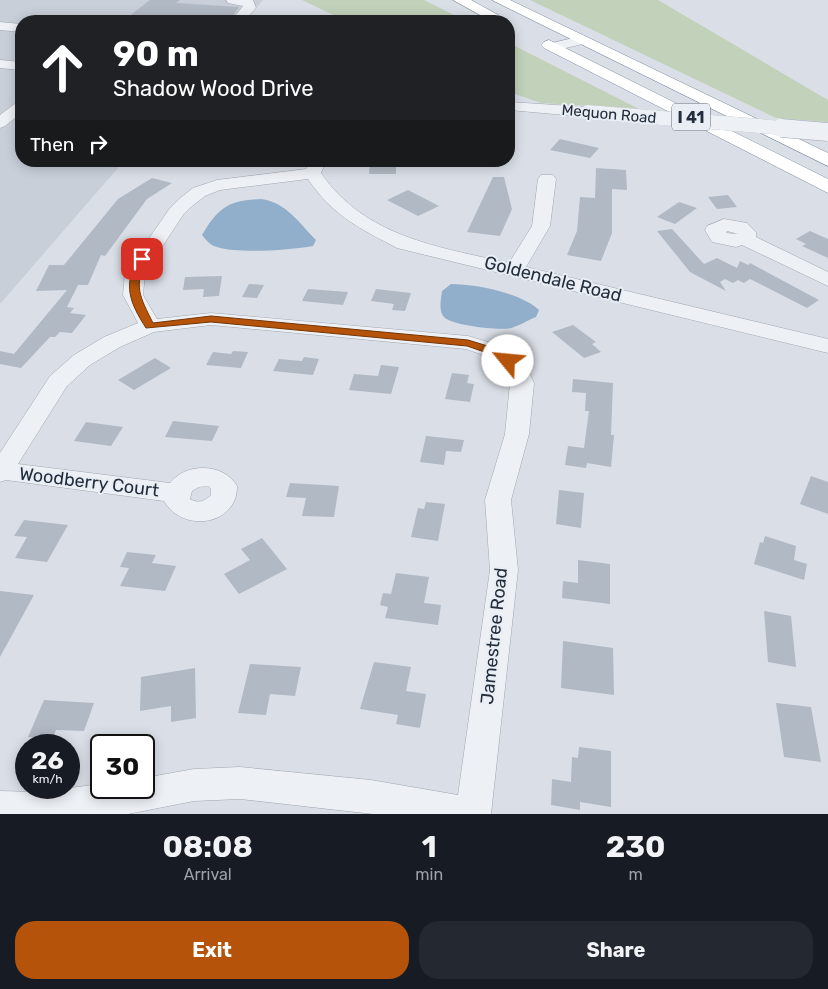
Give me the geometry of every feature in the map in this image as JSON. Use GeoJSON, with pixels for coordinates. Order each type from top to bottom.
{"type":"FeatureCollection","features":[{"type":"Feature","properties":{"kind":"highway"},"geometry":{"type":"LineString","coordinates":[[460,0],[490,15]]}},
{"type":"Feature","properties":{"kind":"highway","name":"I 41"},"geometry":{"type":"LineString","coordinates":[[499,0],[828,160]]}},
{"type":"Feature","properties":{"kind":"highway","name":"I 41"},"geometry":{"type":"LineString","coordinates":[[546,44],[828,187]]}},
{"type":"Feature","properties":{"kind":"street"},"geometry":{"type":"LineString","coordinates":[[232,0],[249,3],[250,8],[243,15]]}},
{"type":"Feature","properties":{"kind":"street"},"geometry":{"type":"LineString","coordinates":[[0,26],[15,27]]}},
{"type":"Feature","properties":{"kind":"street"},"geometry":{"type":"LineString","coordinates":[[546,44],[582,40]]}},
{"type":"Feature","properties":{"kind":"street"},"geometry":{"type":"LineString","coordinates":[[0,64],[15,65]]}},
{"type":"Feature","properties":{"kind":"street","name":"Mequon Road"},"geometry":{"type":"LineString","coordinates":[[515,106],[828,132]]}},
{"type":"Feature","properties":{"kind":"street"},"geometry":{"type":"LineString","coordinates":[[0,123],[15,111]]}},
{"type":"Feature","properties":{"kind":"street"},"geometry":{"type":"LineString","coordinates":[[150,326],[133,295],[135,273],[176,212],[185,203],[199,192],[217,185],[316,167]]}},
{"type":"Feature","properties":{"kind":"street","name":"Goldendale Road"},"geometry":{"type":"LineString","coordinates":[[316,167],[328,196],[359,222],[404,244],[515,269],[828,346]]}},
{"type":"Feature","properties":{"kind":"street"},"geometry":{"type":"LineString","coordinates":[[515,269],[541,226],[547,179]]}},
{"type":"Feature","properties":{"kind":"street"},"geometry":{"type":"LineString","coordinates":[[745,239],[828,280]]}},
{"type":"Feature","properties":{"kind":"street","name":"Jamestree Road"},"geometry":{"type":"LineString","coordinates":[[1,472],[58,381],[82,360],[112,342],[150,326],[211,319],[468,343],[500,354],[516,368],[522,383],[517,434],[498,500],[504,570],[472,814]]}},
{"type":"Feature","properties":{"kind":"street","name":"Woodberry Court"},"geometry":{"type":"LineString","coordinates":[[1,472],[176,493]]}},
{"type":"Feature","properties":{"kind":"street"},"geometry":{"type":"LineString","coordinates":[[0,808],[37,809],[130,797],[194,785],[240,783],[371,797],[472,814]]}},
{"type":"Feature","properties":{"kind":"shaded area"},"geometry":{"type":"Polygon","coordinates":[[[0,0],[263,0],[250,15],[15,15],[15,167],[119,167],[0,304],[0,0]]]}},
{"type":"Feature","properties":{"kind":"green space"},"geometry":{"type":"Polygon","coordinates":[[[302,0],[424,0],[454,15],[333,15],[302,0]]]}},
{"type":"Feature","properties":{"kind":"green space"},"geometry":{"type":"Polygon","coordinates":[[[530,0],[658,0],[828,100],[828,122],[776,118],[530,0]]]}},
{"type":"Feature","properties":{"kind":"green space"},"geometry":{"type":"Polygon","coordinates":[[[515,46],[639,109],[541,103],[515,94],[515,46]]]}},
{"type":"Feature","properties":{"kind":"water"},"geometry":{"type":"Polygon","coordinates":[[[261,199],[278,204],[292,214],[316,240],[313,246],[251,251],[226,249],[215,246],[202,235],[213,218],[225,207],[240,201],[261,199]]]}},
{"type":"Feature","properties":{"kind":"water"},"geometry":{"type":"Polygon","coordinates":[[[451,284],[472,286],[510,294],[539,310],[536,317],[517,326],[505,329],[466,325],[449,321],[443,315],[441,301],[442,291],[451,284]]]}},
{"type":"Feature","properties":{"kind":"building"},"geometry":{"type":"Polygon","coordinates":[[[150,0],[180,0],[176,3],[239,7],[233,15],[131,15],[150,0]]]}},
{"type":"Feature","properties":{"kind":"building"},"geometry":{"type":"Polygon","coordinates":[[[560,139],[599,148],[590,158],[550,150],[560,139]]]}},
{"type":"Feature","properties":{"kind":"building"},"geometry":{"type":"Polygon","coordinates":[[[370,167],[396,167],[396,174],[369,174],[370,167]]]}},
{"type":"Feature","properties":{"kind":"building"},"geometry":{"type":"Polygon","coordinates":[[[596,168],[626,170],[627,190],[612,189],[612,233],[601,261],[567,255],[577,231],[580,197],[595,198],[596,168]]]}},
{"type":"Feature","properties":{"kind":"building"},"geometry":{"type":"Polygon","coordinates":[[[493,177],[504,177],[512,209],[500,236],[467,232],[493,177]]]}},
{"type":"Feature","properties":{"kind":"building"},"geometry":{"type":"Polygon","coordinates":[[[152,178],[172,183],[147,199],[105,256],[101,255],[88,285],[78,285],[67,307],[74,308],[70,313],[86,315],[72,333],[60,332],[55,337],[50,337],[21,368],[0,364],[0,351],[14,354],[67,290],[36,291],[49,265],[64,265],[118,199],[152,178]]]}},
{"type":"Feature","properties":{"kind":"building"},"geometry":{"type":"Polygon","coordinates":[[[408,190],[439,206],[418,216],[387,200],[408,190]]]}},
{"type":"Feature","properties":{"kind":"building"},"geometry":{"type":"Polygon","coordinates":[[[728,195],[737,207],[717,209],[708,197],[728,195]]]}},
{"type":"Feature","properties":{"kind":"building"},"geometry":{"type":"Polygon","coordinates":[[[679,202],[697,208],[675,224],[657,217],[679,202]]]}},
{"type":"Feature","properties":{"kind":"building"},"geometry":{"type":"Polygon","coordinates":[[[672,229],[704,264],[717,258],[737,268],[740,261],[748,265],[750,263],[819,300],[807,308],[750,279],[744,283],[738,280],[733,283],[725,279],[720,282],[726,291],[690,272],[657,231],[672,229]]]}},
{"type":"Feature","properties":{"kind":"building"},"geometry":{"type":"Polygon","coordinates":[[[810,231],[828,239],[828,258],[802,246],[806,244],[796,239],[810,231]]]}},
{"type":"Feature","properties":{"kind":"building"},"geometry":{"type":"Polygon","coordinates":[[[222,276],[219,296],[203,297],[204,289],[183,290],[185,277],[222,276]]]}},
{"type":"Feature","properties":{"kind":"building"},"geometry":{"type":"Polygon","coordinates":[[[249,284],[264,285],[257,298],[242,297],[249,284]]]}},
{"type":"Feature","properties":{"kind":"building"},"geometry":{"type":"Polygon","coordinates":[[[308,289],[348,292],[343,305],[302,301],[308,289]]]}},
{"type":"Feature","properties":{"kind":"building"},"geometry":{"type":"Polygon","coordinates":[[[376,289],[411,293],[405,311],[392,310],[394,304],[371,301],[376,289]]]}},
{"type":"Feature","properties":{"kind":"building"},"geometry":{"type":"Polygon","coordinates":[[[573,325],[596,342],[592,344],[601,352],[584,358],[552,332],[573,325]]]}},
{"type":"Feature","properties":{"kind":"building"},"geometry":{"type":"Polygon","coordinates":[[[233,351],[248,352],[241,368],[206,365],[213,352],[231,354],[233,351]]]}},
{"type":"Feature","properties":{"kind":"building"},"geometry":{"type":"Polygon","coordinates":[[[304,357],[319,359],[313,375],[273,371],[279,359],[302,361],[304,357]]]}},
{"type":"Feature","properties":{"kind":"building"},"geometry":{"type":"Polygon","coordinates":[[[155,358],[171,368],[134,390],[118,380],[155,358]]]}},
{"type":"Feature","properties":{"kind":"building"},"geometry":{"type":"Polygon","coordinates":[[[381,365],[399,367],[391,394],[349,390],[354,374],[378,376],[381,365]]]}},
{"type":"Feature","properties":{"kind":"building"},"geometry":{"type":"Polygon","coordinates":[[[452,373],[469,375],[467,383],[474,384],[470,402],[445,399],[452,373]]]}},
{"type":"Feature","properties":{"kind":"building"},"geometry":{"type":"Polygon","coordinates":[[[573,379],[613,383],[611,435],[614,435],[611,467],[587,463],[586,468],[565,465],[568,446],[584,448],[589,411],[585,411],[586,393],[572,392],[573,379]]]}},
{"type":"Feature","properties":{"kind":"building"},"geometry":{"type":"Polygon","coordinates":[[[173,421],[219,426],[212,441],[165,437],[173,421]]]}},
{"type":"Feature","properties":{"kind":"building"},"geometry":{"type":"Polygon","coordinates":[[[86,422],[123,427],[111,446],[74,441],[86,422]]]}},
{"type":"Feature","properties":{"kind":"building"},"geometry":{"type":"Polygon","coordinates":[[[426,436],[464,440],[461,452],[446,451],[444,465],[420,462],[426,436]]]}},
{"type":"Feature","properties":{"kind":"building"},"geometry":{"type":"Polygon","coordinates":[[[811,476],[828,482],[828,514],[800,504],[811,476]]]}},
{"type":"Feature","properties":{"kind":"building"},"geometry":{"type":"Polygon","coordinates":[[[290,483],[339,486],[334,517],[302,516],[306,498],[286,497],[290,483]]]}},
{"type":"Feature","properties":{"kind":"building"},"geometry":{"type":"Polygon","coordinates":[[[559,490],[584,493],[581,528],[556,524],[559,490]]]}},
{"type":"Feature","properties":{"kind":"building"},"geometry":{"type":"Polygon","coordinates":[[[426,502],[445,504],[438,541],[411,537],[418,508],[424,509],[426,502]]]}},
{"type":"Feature","properties":{"kind":"building"},"geometry":{"type":"Polygon","coordinates":[[[24,520],[68,525],[47,562],[15,558],[27,537],[14,536],[24,520]]]}},
{"type":"Feature","properties":{"kind":"building"},"geometry":{"type":"Polygon","coordinates":[[[765,536],[796,546],[794,560],[807,564],[804,580],[754,564],[760,542],[763,543],[765,536]]]}},
{"type":"Feature","properties":{"kind":"building"},"geometry":{"type":"Polygon","coordinates":[[[262,538],[287,569],[239,594],[224,574],[250,560],[241,549],[262,538]]]}},
{"type":"Feature","properties":{"kind":"building"},"geometry":{"type":"Polygon","coordinates":[[[127,552],[156,555],[152,563],[176,566],[165,591],[120,586],[129,568],[120,567],[127,552]]]}},
{"type":"Feature","properties":{"kind":"building"},"geometry":{"type":"Polygon","coordinates":[[[578,560],[610,564],[610,604],[562,598],[563,581],[578,583],[578,560]]]}},
{"type":"Feature","properties":{"kind":"building"},"geometry":{"type":"Polygon","coordinates":[[[396,573],[429,577],[424,603],[441,605],[438,625],[385,618],[388,607],[380,605],[383,593],[391,594],[396,573]]]}},
{"type":"Feature","properties":{"kind":"building"},"geometry":{"type":"Polygon","coordinates":[[[0,591],[34,595],[0,657],[0,591]]]}},
{"type":"Feature","properties":{"kind":"building"},"geometry":{"type":"Polygon","coordinates":[[[764,611],[791,616],[796,667],[768,662],[764,611]]]}},
{"type":"Feature","properties":{"kind":"building"},"geometry":{"type":"Polygon","coordinates":[[[563,641],[613,648],[614,695],[561,688],[563,641]]]}},
{"type":"Feature","properties":{"kind":"building"},"geometry":{"type":"Polygon","coordinates":[[[374,662],[411,667],[406,691],[426,694],[420,728],[396,724],[398,715],[360,709],[374,662]]]}},
{"type":"Feature","properties":{"kind":"building"},"geometry":{"type":"Polygon","coordinates":[[[250,664],[301,667],[295,696],[270,694],[266,715],[238,713],[250,664]]]}},
{"type":"Feature","properties":{"kind":"building"},"geometry":{"type":"Polygon","coordinates":[[[195,668],[196,718],[171,722],[171,706],[140,711],[141,677],[195,668]]]}},
{"type":"Feature","properties":{"kind":"building"},"geometry":{"type":"Polygon","coordinates":[[[44,700],[94,703],[84,731],[56,730],[54,734],[29,734],[44,700]]]}},
{"type":"Feature","properties":{"kind":"building"},"geometry":{"type":"Polygon","coordinates":[[[776,703],[811,707],[821,762],[784,757],[776,703]]]}},
{"type":"Feature","properties":{"kind":"building"},"geometry":{"type":"Polygon","coordinates":[[[579,747],[611,751],[611,807],[580,802],[580,810],[551,805],[552,779],[571,782],[572,757],[578,758],[579,747]]]}},
{"type":"Feature","properties":{"kind":"route"},"geometry":{"type":"LineString","coordinates":[[142,259],[132,284],[133,295],[140,311],[150,326],[211,319],[336,330],[468,343],[500,354],[508,361]]}}]}
